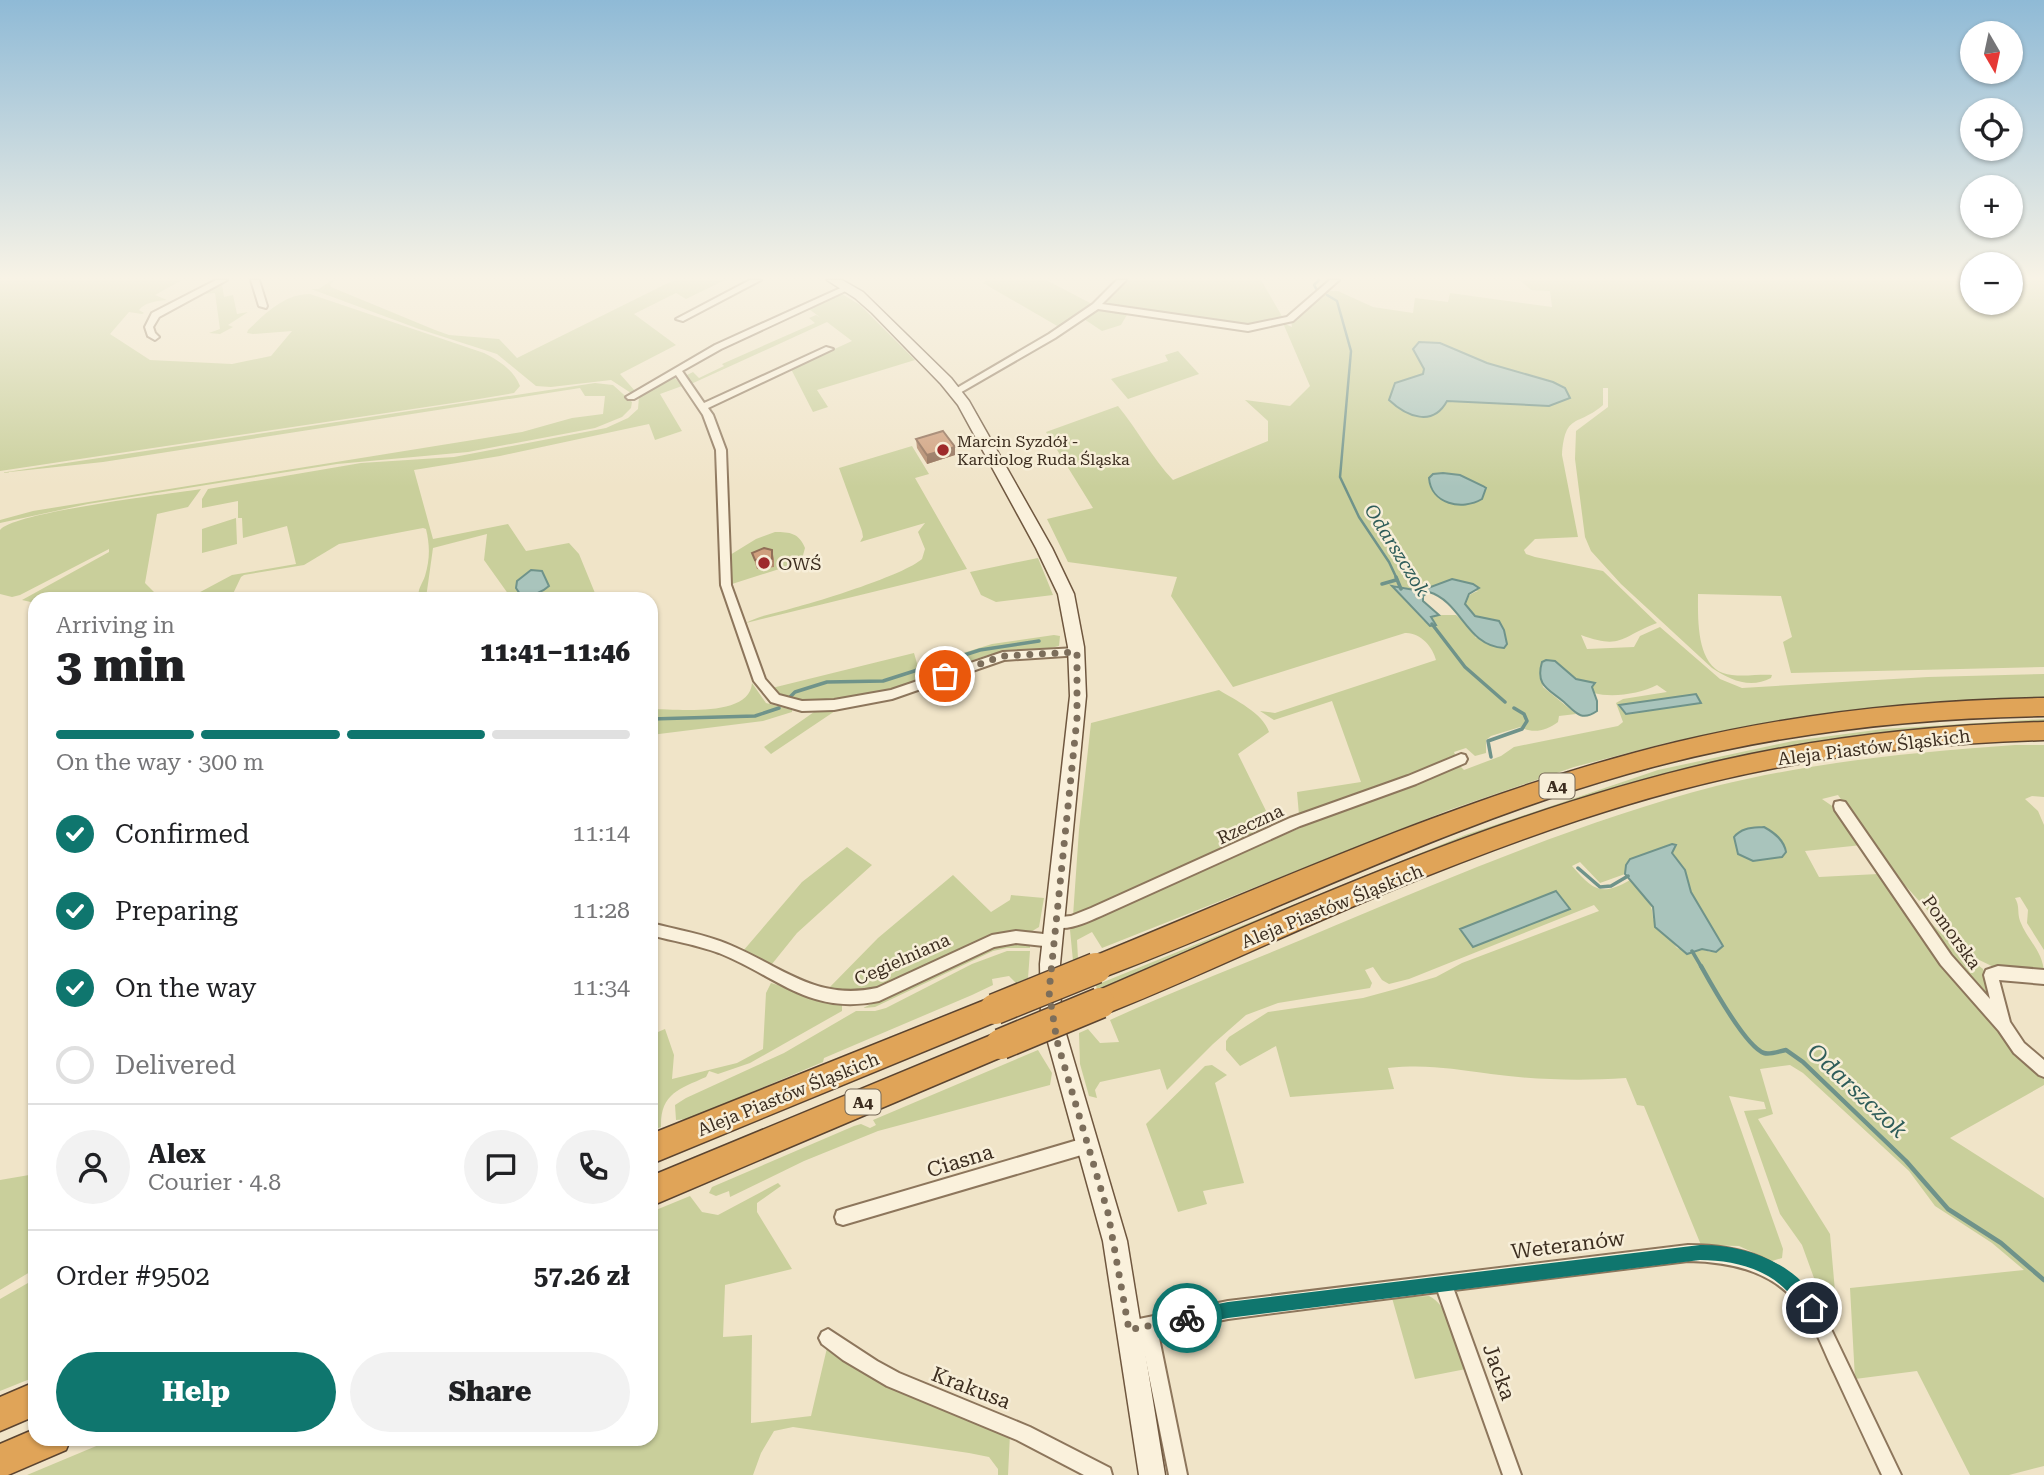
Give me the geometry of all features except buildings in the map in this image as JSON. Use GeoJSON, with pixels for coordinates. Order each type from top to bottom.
{"type":"FeatureCollection","features":[{"type":"Feature","properties":{"kind":"highway","name":"Aleja Piastów Śląskich"},"geometry":{"type":"LineString","coordinates":[[658,1146],[1457,822],[1627,764],[1716,743],[1834,723],[1929,713],[2044,707]]}},
{"type":"Feature","properties":{"kind":"highway","name":"Aleja Piastów Śląskich"},"geometry":{"type":"LineString","coordinates":[[658,1188],[1513,833],[1676,781],[1816,752],[1937,737],[2044,731]]}},
{"type":"Feature","properties":{"kind":"highway"},"geometry":{"type":"LineString","coordinates":[[0,1414],[28,1402]]}},
{"type":"Feature","properties":{"kind":"highway"},"geometry":{"type":"LineString","coordinates":[[0,1461],[35,1446]]}},
{"type":"Feature","properties":{"kind":"street"},"geometry":{"type":"LineString","coordinates":[[631,397],[715,349]]}},
{"type":"Feature","properties":{"kind":"street"},"geometry":{"type":"LineString","coordinates":[[702,407],[829,349]]}},
{"type":"Feature","properties":{"kind":"street"},"geometry":{"type":"LineString","coordinates":[[914,349],[955,391],[1053,564],[1069,606],[1077,652],[1077,718],[1054,932],[1049,992],[1051,1017],[1178,1475]]}},
{"type":"Feature","properties":{"kind":"street"},"geometry":{"type":"LineString","coordinates":[[955,391],[1030,349]]}},
{"type":"Feature","properties":{"kind":"street"},"geometry":{"type":"LineString","coordinates":[[677,370],[714,428],[721,450],[726,585],[760,681],[765,691],[775,699],[802,706],[834,705],[892,694],[1003,656],[1077,652]]}},
{"type":"Feature","properties":{"kind":"street","name":"Rzeczna"},"geometry":{"type":"LineString","coordinates":[[1054,932],[1295,822],[1461,759]]}},
{"type":"Feature","properties":{"kind":"street","name":"Pomorska"},"geometry":{"type":"LineString","coordinates":[[1840,806],[1947,960],[2020,1048],[2044,1070]]}},
{"type":"Feature","properties":{"kind":"street","name":"Cegielniana"},"geometry":{"type":"LineString","coordinates":[[658,931],[725,950],[783,979],[847,1000],[864,999],[879,994],[992,941],[1054,932]]}},
{"type":"Feature","properties":{"kind":"street"},"geometry":{"type":"LineString","coordinates":[[2004,1026],[1991,975],[1998,973],[2044,977]]}},
{"type":"Feature","properties":{"kind":"street","name":"Ciasna"},"geometry":{"type":"LineString","coordinates":[[843,1217],[1088,1145]]}},
{"type":"Feature","properties":{"kind":"street","name":"Weteranów"},"geometry":{"type":"LineString","coordinates":[[1139,1328],[1228,1310],[1688,1253],[1722,1252],[1751,1260],[1778,1274],[1793,1286],[1812,1308],[1892,1475]]}},
{"type":"Feature","properties":{"kind":"street","name":"Jacka"},"geometry":{"type":"LineString","coordinates":[[1443,1284],[1512,1475]]}},
{"type":"Feature","properties":{"kind":"street"},"geometry":{"type":"LineString","coordinates":[[1139,1328],[1152,1475]]}},
{"type":"Feature","properties":{"kind":"street","name":"Krakusa"},"geometry":{"type":"LineString","coordinates":[[828,1338],[866,1367],[910,1390],[1014,1429],[1103,1475]]}},
{"type":"Feature","properties":{"kind":"green space"},"geometry":{"type":"Polygon","coordinates":[[[0,349],[133,349],[150,360],[232,364],[271,356],[277,349],[472,349],[500,362],[510,370],[520,386],[514,393],[473,400],[0,471],[0,349]]]}},
{"type":"Feature","properties":{"kind":"green space"},"geometry":{"type":"Polygon","coordinates":[[[481,349],[508,349],[517,358],[535,349],[669,349],[620,374],[635,391],[631,393],[611,380],[551,387],[536,386],[497,354],[481,349]]]}},
{"type":"Feature","properties":{"kind":"green space"},"geometry":{"type":"Polygon","coordinates":[[[756,349],[768,349],[691,384],[685,376],[693,372],[699,378],[724,366],[722,364],[756,349]]]}},
{"type":"Feature","properties":{"kind":"green space"},"geometry":{"type":"Polygon","coordinates":[[[835,349],[904,349],[915,360],[817,390],[828,407],[813,412],[791,369],[835,349]]]}},
{"type":"Feature","properties":{"kind":"green space"},"geometry":{"type":"Polygon","coordinates":[[[1294,349],[2044,349],[2044,667],[1791,673],[1783,642],[1792,637],[1781,596],[1698,594],[1700,638],[1703,650],[1714,668],[1734,675],[1772,675],[1763,681],[1748,683],[1740,682],[1712,668],[1621,584],[1591,551],[1585,537],[1575,459],[1576,431],[1608,407],[1608,388],[1603,388],[1603,405],[1574,422],[1566,432],[1564,441],[1562,455],[1578,537],[1535,539],[1524,550],[1526,554],[1535,557],[1603,571],[1657,623],[1620,640],[1605,641],[1581,635],[1587,649],[1634,647],[1640,636],[1660,627],[1720,679],[1742,688],[1928,677],[2044,674],[2044,698],[1916,703],[1787,719],[1670,742],[1574,767],[1449,810],[1102,948],[1092,932],[1077,940],[1078,959],[1073,961],[1070,930],[1073,926],[1330,815],[1458,764],[1464,770],[1501,756],[1514,747],[1618,726],[1623,722],[1616,703],[1623,699],[1667,692],[1657,685],[1626,694],[1594,693],[1592,687],[1595,683],[1576,680],[1555,661],[1540,669],[1543,687],[1576,714],[1559,716],[1558,722],[1549,728],[1535,731],[1520,727],[1491,736],[1486,740],[1486,753],[1475,756],[1466,748],[1454,752],[1456,757],[1376,789],[1299,815],[1297,792],[1361,782],[1332,701],[1274,720],[1260,711],[1275,713],[1436,660],[1429,645],[1416,635],[1405,633],[1233,687],[1171,596],[1177,577],[1068,562],[1047,519],[1093,508],[1046,432],[1118,406],[1173,480],[1268,441],[1268,421],[1245,400],[1290,406],[1310,386],[1294,349]],[[1393,585],[1424,621],[1439,615],[1456,615],[1468,625],[1476,638],[1494,619],[1477,616],[1465,604],[1469,596],[1478,591],[1430,586],[1420,591],[1393,585]]]}},
{"type":"Feature","properties":{"kind":"green space"},"geometry":{"type":"Polygon","coordinates":[[[1178,351],[1199,374],[1128,399],[1111,379],[1168,361],[1165,355],[1178,351]]]}},
{"type":"Feature","properties":{"kind":"green space"},"geometry":{"type":"Polygon","coordinates":[[[669,378],[675,378],[682,386],[660,394],[682,431],[655,440],[649,424],[500,456],[414,470],[433,539],[508,524],[526,551],[569,543],[579,554],[595,592],[507,592],[484,560],[487,534],[433,548],[427,592],[419,592],[429,558],[426,529],[423,528],[339,544],[304,565],[244,575],[234,592],[200,592],[232,575],[296,564],[287,526],[243,538],[242,518],[238,518],[238,501],[202,508],[202,499],[208,489],[361,463],[454,457],[606,428],[628,418],[638,409],[639,396],[669,378]]]}},
{"type":"Feature","properties":{"kind":"green space"},"geometry":{"type":"Polygon","coordinates":[[[595,383],[613,385],[632,402],[631,408],[622,417],[595,428],[468,452],[337,464],[88,504],[0,523],[0,520],[33,511],[522,432],[572,418],[603,414],[605,396],[585,396],[580,388],[103,462],[0,473],[595,383]]]}},
{"type":"Feature","properties":{"kind":"green space"},"geometry":{"type":"Polygon","coordinates":[[[912,446],[929,474],[915,478],[967,569],[746,623],[861,587],[922,559],[925,549],[918,532],[925,523],[860,542],[862,531],[839,468],[912,446]]]}},
{"type":"Feature","properties":{"kind":"green space"},"geometry":{"type":"Polygon","coordinates":[[[201,489],[188,507],[157,514],[145,583],[154,592],[36,592],[109,552],[109,549],[20,595],[12,597],[0,594],[0,530],[11,523],[61,510],[201,489]]]}},
{"type":"Feature","properties":{"kind":"green space"},"geometry":{"type":"Polygon","coordinates":[[[236,518],[237,544],[202,553],[202,529],[236,518]]]}},
{"type":"Feature","properties":{"kind":"green space"},"geometry":{"type":"Polygon","coordinates":[[[775,532],[790,533],[800,539],[805,548],[802,559],[792,565],[732,584],[730,555],[756,539],[775,532]]]}},
{"type":"Feature","properties":{"kind":"green space"},"geometry":{"type":"Polygon","coordinates":[[[1038,558],[1053,595],[996,602],[981,595],[970,572],[1038,558]]]}},
{"type":"Feature","properties":{"kind":"green space"},"geometry":{"type":"Polygon","coordinates":[[[1060,636],[1059,646],[996,653],[881,692],[848,699],[818,703],[792,700],[772,688],[914,653],[918,667],[992,644],[1060,636]]]}},
{"type":"Feature","properties":{"kind":"green space"},"geometry":{"type":"Polygon","coordinates":[[[752,683],[766,703],[792,712],[763,721],[658,734],[658,709],[726,707],[739,702],[748,694],[752,683]]]}},
{"type":"Feature","properties":{"kind":"green space"},"geometry":{"type":"Polygon","coordinates":[[[1219,690],[1255,713],[1269,732],[1238,754],[1272,823],[1191,866],[1073,916],[1091,723],[1219,690]]]}},
{"type":"Feature","properties":{"kind":"green space"},"geometry":{"type":"Polygon","coordinates":[[[838,709],[771,754],[764,747],[814,712],[838,709]]]}},
{"type":"Feature","properties":{"kind":"green space"},"geometry":{"type":"Polygon","coordinates":[[[2044,719],[2044,723],[1885,733],[1796,745],[1661,775],[1469,839],[1097,990],[1096,985],[1465,835],[1658,770],[1793,741],[1883,729],[2044,719]]]}},
{"type":"Feature","properties":{"kind":"green space"},"geometry":{"type":"Polygon","coordinates":[[[2015,745],[2044,745],[2044,797],[2032,796],[2025,799],[2038,811],[2044,825],[2044,950],[2027,923],[2028,910],[2020,897],[2015,898],[2020,921],[2041,959],[2044,974],[1998,969],[1975,958],[1957,943],[1894,873],[1838,795],[1822,799],[1835,808],[1862,845],[1805,851],[1819,877],[1878,874],[1883,877],[2044,1077],[2044,1085],[1950,1138],[2044,1198],[2044,1466],[2009,1475],[1970,1475],[1917,1371],[1855,1379],[1850,1288],[2024,1270],[1992,1243],[1935,1206],[1909,1171],[1803,1073],[1790,1065],[1760,1069],[1773,1114],[1758,1119],[1830,1234],[1836,1303],[1814,1278],[1802,1245],[1780,1214],[1744,1111],[1766,1109],[1764,1102],[1729,1096],[1783,1249],[1782,1258],[1772,1261],[1739,1246],[1701,1245],[1644,1106],[1637,1105],[1626,1078],[1542,1079],[1440,1068],[1402,1067],[1388,1068],[1394,1089],[1290,1097],[1276,1046],[1240,1066],[1226,1050],[1229,1037],[1268,1012],[1363,998],[1436,977],[1462,963],[1599,911],[1594,905],[1409,979],[1389,984],[1382,980],[1373,967],[1365,970],[1372,983],[1370,988],[1278,1003],[1246,1015],[1167,1090],[1160,1069],[1100,1082],[1095,1090],[1097,1098],[1089,1096],[1080,1064],[1079,1033],[1088,1029],[1100,1043],[1119,1042],[1110,1020],[1475,868],[1619,815],[1716,786],[1827,764],[2015,745]],[[1672,844],[1630,859],[1625,874],[1600,883],[1580,862],[1572,866],[1586,881],[1598,888],[1612,888],[1630,880],[1646,897],[1653,919],[1677,948],[1693,953],[1702,949],[1710,952],[1722,946],[1691,892],[1685,870],[1672,853],[1676,846],[1672,844]]]}},
{"type":"Feature","properties":{"kind":"green space"},"geometry":{"type":"Polygon","coordinates":[[[847,847],[872,865],[797,933],[772,964],[743,951],[802,882],[847,847]]]}},
{"type":"Feature","properties":{"kind":"green space"},"geometry":{"type":"Polygon","coordinates":[[[953,875],[991,912],[1010,900],[1011,895],[1044,898],[1039,927],[1029,933],[1002,934],[972,943],[869,992],[826,991],[878,938],[953,875]]]}},
{"type":"Feature","properties":{"kind":"green space"},"geometry":{"type":"Polygon","coordinates":[[[1920,917],[1925,917],[1955,947],[1983,969],[1997,1013],[1920,917]]]}},
{"type":"Feature","properties":{"kind":"green space"},"geometry":{"type":"Polygon","coordinates":[[[1010,943],[1030,944],[1030,948],[993,951],[875,1007],[863,1008],[986,949],[1010,943]]]}},
{"type":"Feature","properties":{"kind":"green space"},"geometry":{"type":"Polygon","coordinates":[[[1007,951],[1030,951],[1028,978],[1016,983],[1009,976],[992,979],[993,985],[824,1058],[823,1062],[688,1119],[676,1120],[675,1105],[686,1098],[784,1053],[856,1011],[886,1008],[972,964],[1007,951]]]}},
{"type":"Feature","properties":{"kind":"green space"},"geometry":{"type":"Polygon","coordinates":[[[771,983],[842,1004],[842,1011],[750,1063],[718,1074],[709,1071],[706,1077],[680,1089],[664,1107],[661,1127],[658,1128],[658,1032],[665,1029],[674,1055],[672,1079],[737,1063],[763,1049],[766,993],[771,983]]]}},
{"type":"Feature","properties":{"kind":"green space"},"geometry":{"type":"Polygon","coordinates":[[[1038,1050],[1052,1073],[1050,1085],[878,1131],[804,1161],[730,1197],[729,1191],[716,1196],[709,1193],[712,1187],[854,1126],[861,1124],[870,1128],[876,1125],[873,1120],[1038,1050]]]}},
{"type":"Feature","properties":{"kind":"green space"},"geometry":{"type":"Polygon","coordinates":[[[1212,1065],[1227,1075],[1215,1083],[1244,1183],[1203,1191],[1207,1204],[1178,1212],[1146,1124],[1205,1066],[1212,1065]]]}},
{"type":"Feature","properties":{"kind":"green space"},"geometry":{"type":"Polygon","coordinates":[[[28,1175],[28,1273],[0,1290],[0,1180],[28,1175]]]}},
{"type":"Feature","properties":{"kind":"green space"},"geometry":{"type":"Polygon","coordinates":[[[778,1183],[781,1186],[757,1203],[757,1212],[792,1269],[725,1285],[723,1337],[752,1335],[751,1423],[811,1416],[827,1348],[894,1388],[1010,1434],[1008,1475],[998,1475],[998,1469],[989,1457],[793,1427],[774,1431],[761,1453],[753,1475],[27,1475],[96,1446],[658,1446],[658,1209],[690,1196],[702,1212],[718,1215],[778,1183]]]}},
{"type":"Feature","properties":{"kind":"green space"},"geometry":{"type":"Polygon","coordinates":[[[28,1283],[28,1380],[0,1391],[0,1299],[28,1283]]]}},
{"type":"Feature","properties":{"kind":"green space"},"geometry":{"type":"Polygon","coordinates":[[[1429,1296],[1448,1318],[1466,1369],[1415,1379],[1392,1298],[1429,1296]]]}},
{"type":"Feature","properties":{"kind":"water"},"geometry":{"type":"Polygon","coordinates":[[[1413,349],[1454,349],[1487,363],[1553,382],[1565,388],[1570,398],[1549,406],[1447,401],[1435,414],[1427,417],[1412,415],[1389,400],[1395,383],[1423,374],[1424,369],[1413,349]]]}},
{"type":"Feature","properties":{"kind":"water"},"geometry":{"type":"Polygon","coordinates":[[[1433,474],[1460,475],[1486,488],[1482,499],[1474,503],[1457,504],[1441,499],[1431,487],[1429,478],[1433,474]]]}},
{"type":"Feature","properties":{"kind":"water"},"geometry":{"type":"Polygon","coordinates":[[[531,570],[542,571],[549,586],[540,592],[519,592],[517,581],[531,570]]]}},
{"type":"Feature","properties":{"kind":"water"},"geometry":{"type":"Polygon","coordinates":[[[1452,579],[1479,588],[1469,594],[1465,604],[1475,616],[1499,621],[1507,644],[1504,648],[1481,640],[1449,605],[1429,592],[1423,596],[1423,601],[1439,615],[1431,617],[1436,625],[1430,626],[1392,586],[1420,591],[1452,579]]]}},
{"type":"Feature","properties":{"kind":"water"},"geometry":{"type":"Polygon","coordinates":[[[1555,661],[1576,679],[1595,683],[1592,687],[1597,711],[1582,716],[1545,686],[1540,670],[1542,662],[1555,661]]]}},
{"type":"Feature","properties":{"kind":"water"},"geometry":{"type":"Polygon","coordinates":[[[1696,694],[1701,703],[1626,714],[1619,705],[1696,694]]]}},
{"type":"Feature","properties":{"kind":"water"},"geometry":{"type":"Polygon","coordinates":[[[1764,827],[1781,840],[1786,852],[1782,857],[1753,861],[1738,854],[1734,837],[1741,831],[1764,827]]]}},
{"type":"Feature","properties":{"kind":"water"},"geometry":{"type":"Polygon","coordinates":[[[1672,844],[1676,845],[1672,853],[1685,870],[1691,892],[1723,946],[1716,952],[1702,949],[1687,954],[1655,927],[1653,907],[1625,874],[1630,859],[1672,844]]]}},
{"type":"Feature","properties":{"kind":"water"},"geometry":{"type":"Polygon","coordinates":[[[1556,891],[1570,909],[1473,947],[1460,929],[1556,891]]]}},
{"type":"Feature","properties":{"kind":"waterway","name":"Odarszczok"},"geometry":{"type":"LineString","coordinates":[[1350,349],[1340,477],[1359,517],[1397,579]]}},
{"type":"Feature","properties":{"kind":"waterway","name":"Odarszczok"},"geometry":{"type":"LineString","coordinates":[[1396,577],[1401,589]]}},
{"type":"Feature","properties":{"kind":"waterway"},"geometry":{"type":"LineString","coordinates":[[1382,584],[1396,580]]}},
{"type":"Feature","properties":{"kind":"waterway","name":"Odarszczok"},"geometry":{"type":"LineString","coordinates":[[1432,624],[1465,667],[1505,702]]}},
{"type":"Feature","properties":{"kind":"waterway"},"geometry":{"type":"LineString","coordinates":[[789,698],[795,692],[827,682],[883,681],[980,650],[1039,641]]}},
{"type":"Feature","properties":{"kind":"waterway"},"geometry":{"type":"LineString","coordinates":[[658,719],[755,716],[779,708]]}},
{"type":"Feature","properties":{"kind":"waterway","name":"Odarszczok"},"geometry":{"type":"LineString","coordinates":[[1491,757],[1488,741],[1522,729],[1527,721],[1524,714],[1514,708]]}},
{"type":"Feature","properties":{"kind":"waterway","name":"Odarszczok"},"geometry":{"type":"LineString","coordinates":[[1578,868],[1600,887],[1611,886],[1628,876]]}},
{"type":"Feature","properties":{"kind":"waterway","name":"Odarszczok"},"geometry":{"type":"LineString","coordinates":[[1692,951],[1702,968]]}},
{"type":"Feature","properties":{"kind":"waterway","name":"Odarszczok"},"geometry":{"type":"LineString","coordinates":[[1701,966],[1730,1014],[1757,1048],[1764,1053],[1786,1050],[1803,1062],[1906,1161],[1948,1209],[2001,1243],[2044,1280]]}},
{"type":"Feature","properties":{"kind":"way so far"},"geometry":{"type":"LineString","coordinates":[[945,676],[1003,656],[1077,652],[1077,718],[1050,964],[1051,1017],[1116,1245],[1129,1330],[1187,1318]]}},
{"type":"Feature","properties":{"kind":"place","name":"Marcin Syzdół - Kardiolog Ruda Śląska"},"geometry":{"type":"Point","coordinates":[943,450]}},
{"type":"Feature","properties":{"kind":"place","name":"OWŚ"},"geometry":{"type":"Point","coordinates":[764,563]}},
{"type":"Feature","properties":{"kind":"route"},"geometry":{"type":"LineString","coordinates":[[1187,1318],[1228,1310],[1688,1253],[1722,1252],[1751,1260],[1778,1274],[1793,1286],[1812,1308]]}}]}
